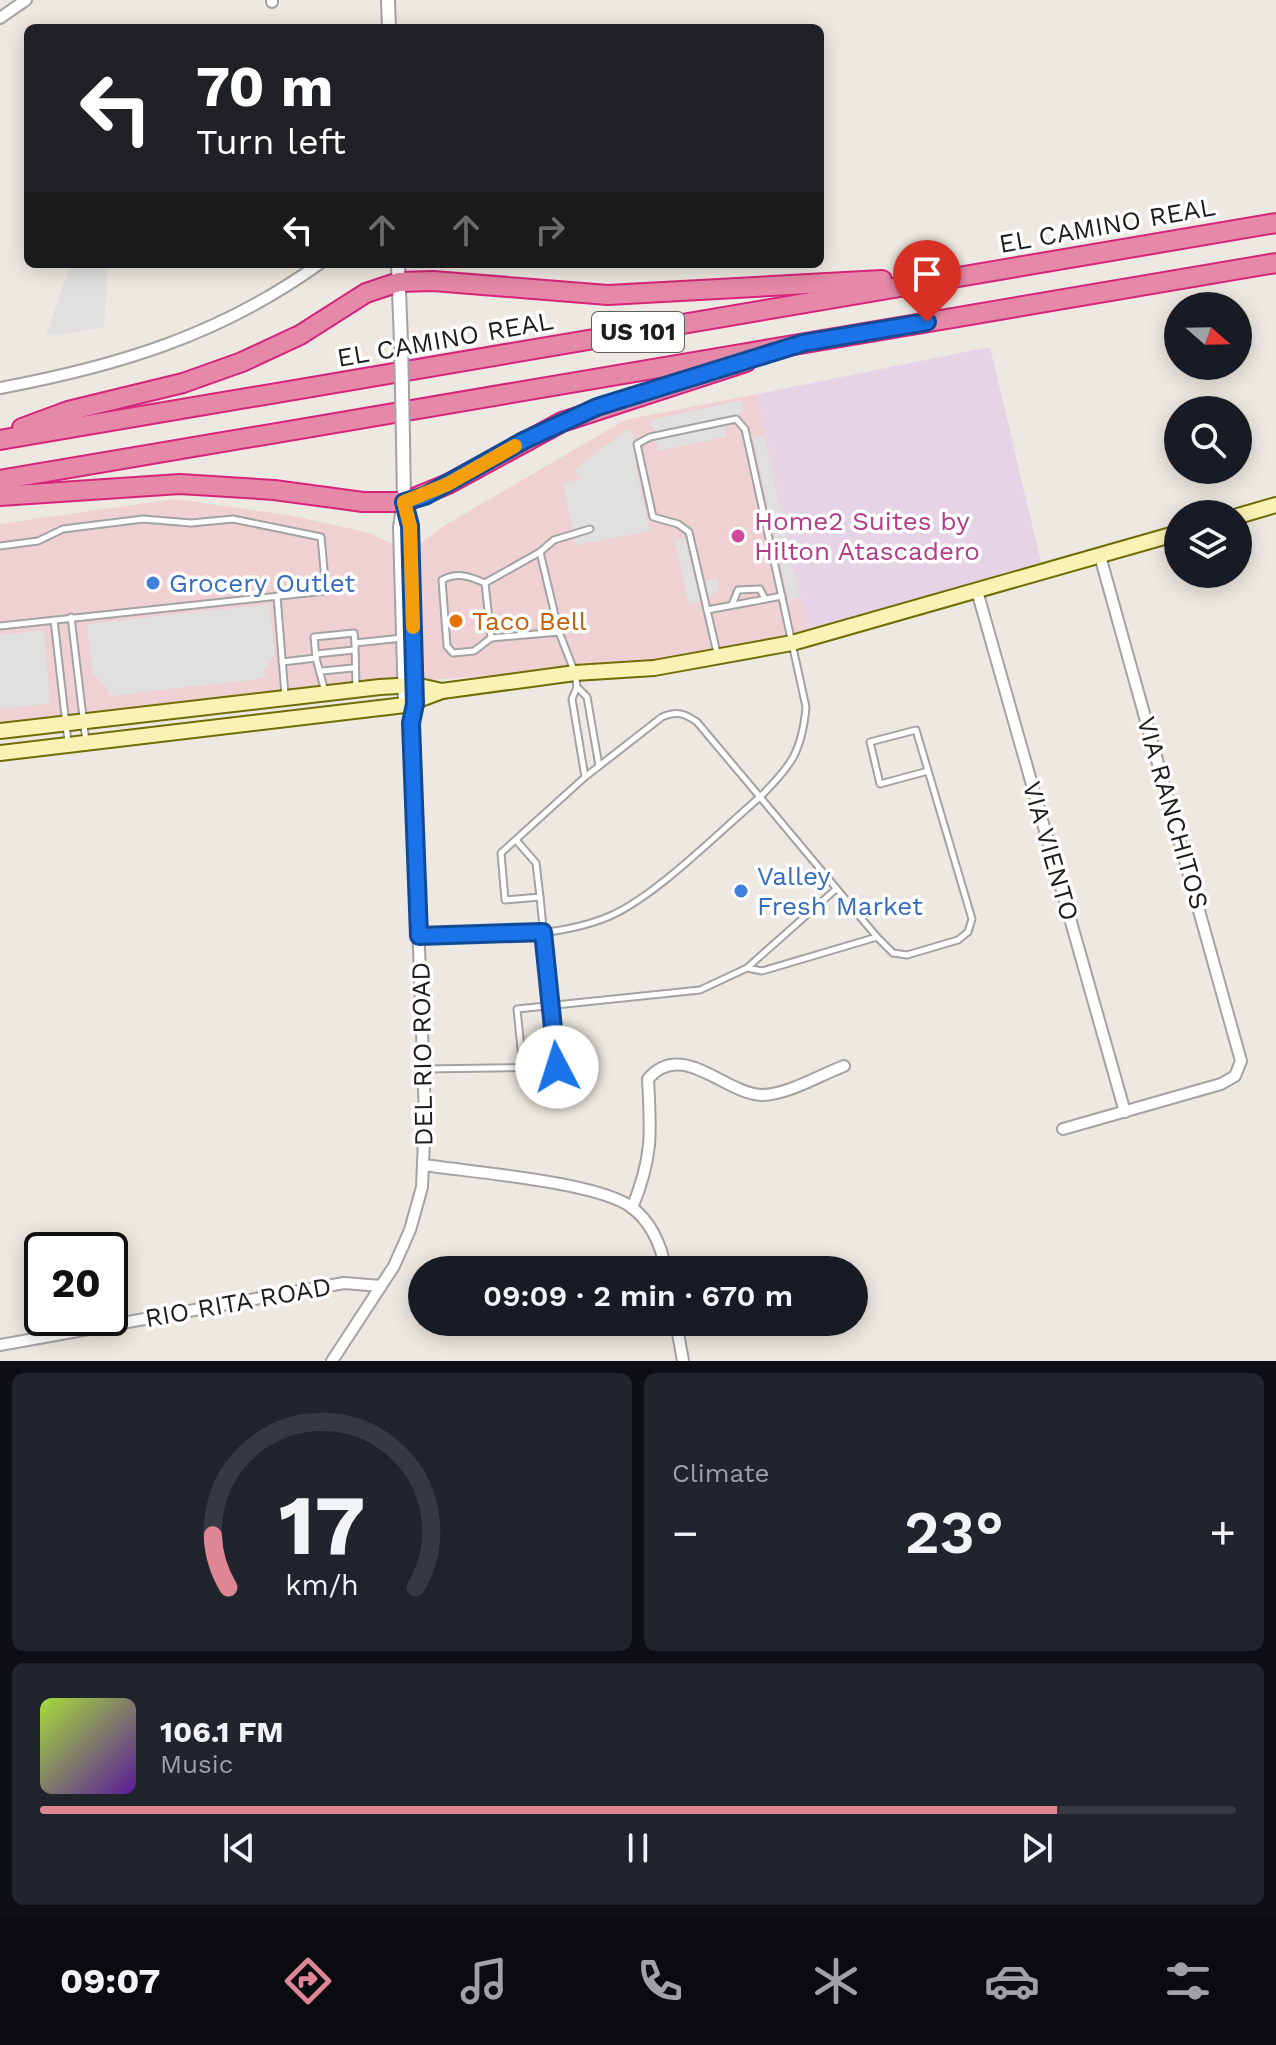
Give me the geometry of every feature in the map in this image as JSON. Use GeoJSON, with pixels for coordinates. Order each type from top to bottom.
{"type":"FeatureCollection","features":[{"type":"Feature","properties":{"kind":"highway","name":"EL CAMINO REAL"},"geometry":{"type":"LineString","coordinates":[[0,438],[1276,223]]}},
{"type":"Feature","properties":{"kind":"highway","name":"US 101"},"geometry":{"type":"LineString","coordinates":[[0,480],[1276,263]]}},
{"type":"Feature","properties":{"kind":"highway"},"geometry":{"type":"LineString","coordinates":[[0,438],[68,411],[157,391],[242,362],[300,335],[398,273],[433,281],[608,295],[960,277]]}},
{"type":"Feature","properties":{"kind":"highway"},"geometry":{"type":"LineString","coordinates":[[0,496],[180,484],[274,490],[363,502],[404,502],[425,496],[525,440],[597,407],[803,343]]}},
{"type":"Feature","properties":{"kind":"main road"},"geometry":{"type":"LineString","coordinates":[[1252,512],[1276,505]]}},
{"type":"Feature","properties":{"kind":"main road"},"geometry":{"type":"LineString","coordinates":[[0,731],[409,685],[442,691],[576,680],[718,658],[792,643],[1164,537]]}},
{"type":"Feature","properties":{"kind":"main road"},"geometry":{"type":"LineString","coordinates":[[0,753],[410,705],[442,691]]}},
{"type":"Feature","properties":{"kind":"street"},"geometry":{"type":"LineString","coordinates":[[0,18],[26,0]]}},
{"type":"Feature","properties":{"kind":"street"},"geometry":{"type":"LineString","coordinates":[[388,0],[389,24]]}},
{"type":"Feature","properties":{"kind":"street"},"geometry":{"type":"LineString","coordinates":[[0,388],[92,370],[148,354],[241,312],[279,292],[313,268]]}},
{"type":"Feature","properties":{"kind":"street","name":"DEL RIO ROAD"},"geometry":{"type":"LineString","coordinates":[[398,273],[404,502],[400,527],[402,638],[409,685]]}},
{"type":"Feature","properties":{"kind":"street","name":"DEL RIO ROAD"},"geometry":{"type":"LineString","coordinates":[[332,1361],[381,1286],[410,1230],[424,1165],[424,1069],[409,685],[410,526],[404,502]]}},
{"type":"Feature","properties":{"kind":"street","name":"VIA RANCHITOS"},"geometry":{"type":"LineString","coordinates":[[1100,556],[1240,1050],[1238,1071],[1221,1084],[1125,1112]]}},
{"type":"Feature","properties":{"kind":"street","name":"VIA VIENTO"},"geometry":{"type":"LineString","coordinates":[[977,591],[1125,1112]]}},
{"type":"Feature","properties":{"kind":"street"},"geometry":{"type":"LineString","coordinates":[[632,1208],[645,1176],[652,1142],[648,1079],[657,1068],[697,1067],[752,1094],[767,1095],[844,1066]]}},
{"type":"Feature","properties":{"kind":"street"},"geometry":{"type":"LineString","coordinates":[[1063,1129],[1125,1112]]}},
{"type":"Feature","properties":{"kind":"street"},"geometry":{"type":"LineString","coordinates":[[424,1165],[592,1191],[632,1208],[652,1229],[661,1256]]}},
{"type":"Feature","properties":{"kind":"street","name":"RIO RITA ROAD"},"geometry":{"type":"LineString","coordinates":[[0,1345],[344,1283],[381,1286]]}},
{"type":"Feature","properties":{"kind":"street"},"geometry":{"type":"LineString","coordinates":[[679,1336],[683,1361]]}},
{"type":"Feature","properties":{"kind":"lane"},"geometry":{"type":"LineString","coordinates":[[419,936],[543,932],[599,920],[637,900],[760,797],[796,757],[803,735],[806,707],[745,429],[742,422],[730,419],[650,437],[637,444],[653,517],[678,524],[689,532],[718,658]]}},
{"type":"Feature","properties":{"kind":"lane"},"geometry":{"type":"LineString","coordinates":[[0,546],[38,541],[63,529],[143,519],[191,523],[233,519],[321,537],[326,591],[0,626]]}},
{"type":"Feature","properties":{"kind":"lane"},"geometry":{"type":"LineString","coordinates":[[559,632],[491,638],[474,651],[453,653],[447,646],[442,580],[461,575],[485,583],[540,552],[554,540],[590,529]]}},
{"type":"Feature","properties":{"kind":"lane"},"geometry":{"type":"LineString","coordinates":[[540,552],[559,632],[576,680],[587,697],[599,766]]}},
{"type":"Feature","properties":{"kind":"lane"},"geometry":{"type":"LineString","coordinates":[[485,583],[491,638]]}},
{"type":"Feature","properties":{"kind":"lane"},"geometry":{"type":"LineString","coordinates":[[732,605],[738,590],[760,589],[765,599]]}},
{"type":"Feature","properties":{"kind":"lane"},"geometry":{"type":"LineString","coordinates":[[277,596],[285,698]]}},
{"type":"Feature","properties":{"kind":"lane"},"geometry":{"type":"LineString","coordinates":[[707,610],[782,596]]}},
{"type":"Feature","properties":{"kind":"lane"},"geometry":{"type":"LineString","coordinates":[[71,617],[86,743]]}},
{"type":"Feature","properties":{"kind":"lane"},"geometry":{"type":"LineString","coordinates":[[54,620],[68,745]]}},
{"type":"Feature","properties":{"kind":"lane"},"geometry":{"type":"LineString","coordinates":[[325,694],[314,637],[354,633],[356,690]]}},
{"type":"Feature","properties":{"kind":"lane"},"geometry":{"type":"LineString","coordinates":[[282,662],[402,638]]}},
{"type":"Feature","properties":{"kind":"lane"},"geometry":{"type":"LineString","coordinates":[[322,671],[353,668]]}},
{"type":"Feature","properties":{"kind":"lane"},"geometry":{"type":"LineString","coordinates":[[576,680],[572,699],[585,777]]}},
{"type":"Feature","properties":{"kind":"lane"},"geometry":{"type":"LineString","coordinates":[[540,897],[505,900],[501,853],[585,777],[662,717],[685,713],[697,722],[893,953],[907,955],[958,940],[968,932],[972,919],[916,730],[870,742],[880,784],[928,771]]}},
{"type":"Feature","properties":{"kind":"lane"},"geometry":{"type":"LineString","coordinates":[[424,1069],[557,1067],[536,863],[516,840]]}},
{"type":"Feature","properties":{"kind":"lane"},"geometry":{"type":"LineString","coordinates":[[523,1068],[517,1009],[700,990],[747,968],[836,889]]}},
{"type":"Feature","properties":{"kind":"lane"},"geometry":{"type":"LineString","coordinates":[[747,968],[762,971],[877,937]]}},
{"type":"Feature","properties":{"kind":"shaded area"},"geometry":{"type":"Polygon","coordinates":[[[69,268],[108,268],[104,328],[46,336],[69,268]]]}},
{"type":"Feature","properties":{"kind":"shaded area"},"geometry":{"type":"Polygon","coordinates":[[[990,347],[1041,562],[809,634],[757,394],[990,347]]]}},
{"type":"Feature","properties":{"kind":"shaded area"},"geometry":{"type":"Polygon","coordinates":[[[757,394],[809,634],[684,659],[422,681],[418,545],[442,527],[625,420],[757,394]]]}},
{"type":"Feature","properties":{"kind":"shaded area"},"geometry":{"type":"Polygon","coordinates":[[[742,400],[744,410],[725,427],[726,437],[658,451],[651,420],[742,400]]]}},
{"type":"Feature","properties":{"kind":"shaded area"},"geometry":{"type":"Polygon","coordinates":[[[628,429],[634,436],[635,465],[650,531],[576,545],[563,483],[580,479],[574,470],[628,429]]]}},
{"type":"Feature","properties":{"kind":"shaded area"},"geometry":{"type":"Polygon","coordinates":[[[764,436],[800,598],[789,601],[753,437],[764,436]]]}},
{"type":"Feature","properties":{"kind":"shaded area"},"geometry":{"type":"Polygon","coordinates":[[[175,499],[288,515],[370,533],[396,546],[398,682],[0,730],[0,524],[175,499]]]}},
{"type":"Feature","properties":{"kind":"shaded area"},"geometry":{"type":"Polygon","coordinates":[[[685,538],[696,583],[717,578],[720,590],[689,606],[675,540],[685,538]]]}},
{"type":"Feature","properties":{"kind":"shaded area"},"geometry":{"type":"Polygon","coordinates":[[[269,604],[275,654],[264,671],[266,678],[109,696],[108,689],[93,674],[87,624],[269,604]]]}},
{"type":"Feature","properties":{"kind":"shaded area"},"geometry":{"type":"Polygon","coordinates":[[[44,630],[50,703],[0,709],[0,635],[44,630]]]}},
{"type":"Feature","properties":{"kind":"slow traffic"},"geometry":{"type":"LineString","coordinates":[[413,627],[410,526],[404,502],[425,496],[515,446]]}},
{"type":"Feature","properties":{"kind":"place","name":"Home2 Suites by Hilton Atascadero"},"geometry":{"type":"Point","coordinates":[738,536]}},
{"type":"Feature","properties":{"kind":"place","name":"Grocery Outlet"},"geometry":{"type":"Point","coordinates":[153,583]}},
{"type":"Feature","properties":{"kind":"place","name":"Taco Bell"},"geometry":{"type":"Point","coordinates":[456,621]}},
{"type":"Feature","properties":{"kind":"place","name":"Valley Fresh Market"},"geometry":{"type":"Point","coordinates":[741,891]}},
{"type":"Feature","properties":{"kind":"route"},"geometry":{"type":"LineString","coordinates":[[557,1067],[543,932],[419,936],[411,723],[415,704],[410,526],[404,502],[425,496],[525,440],[597,407],[803,343],[927,322]]}}]}
